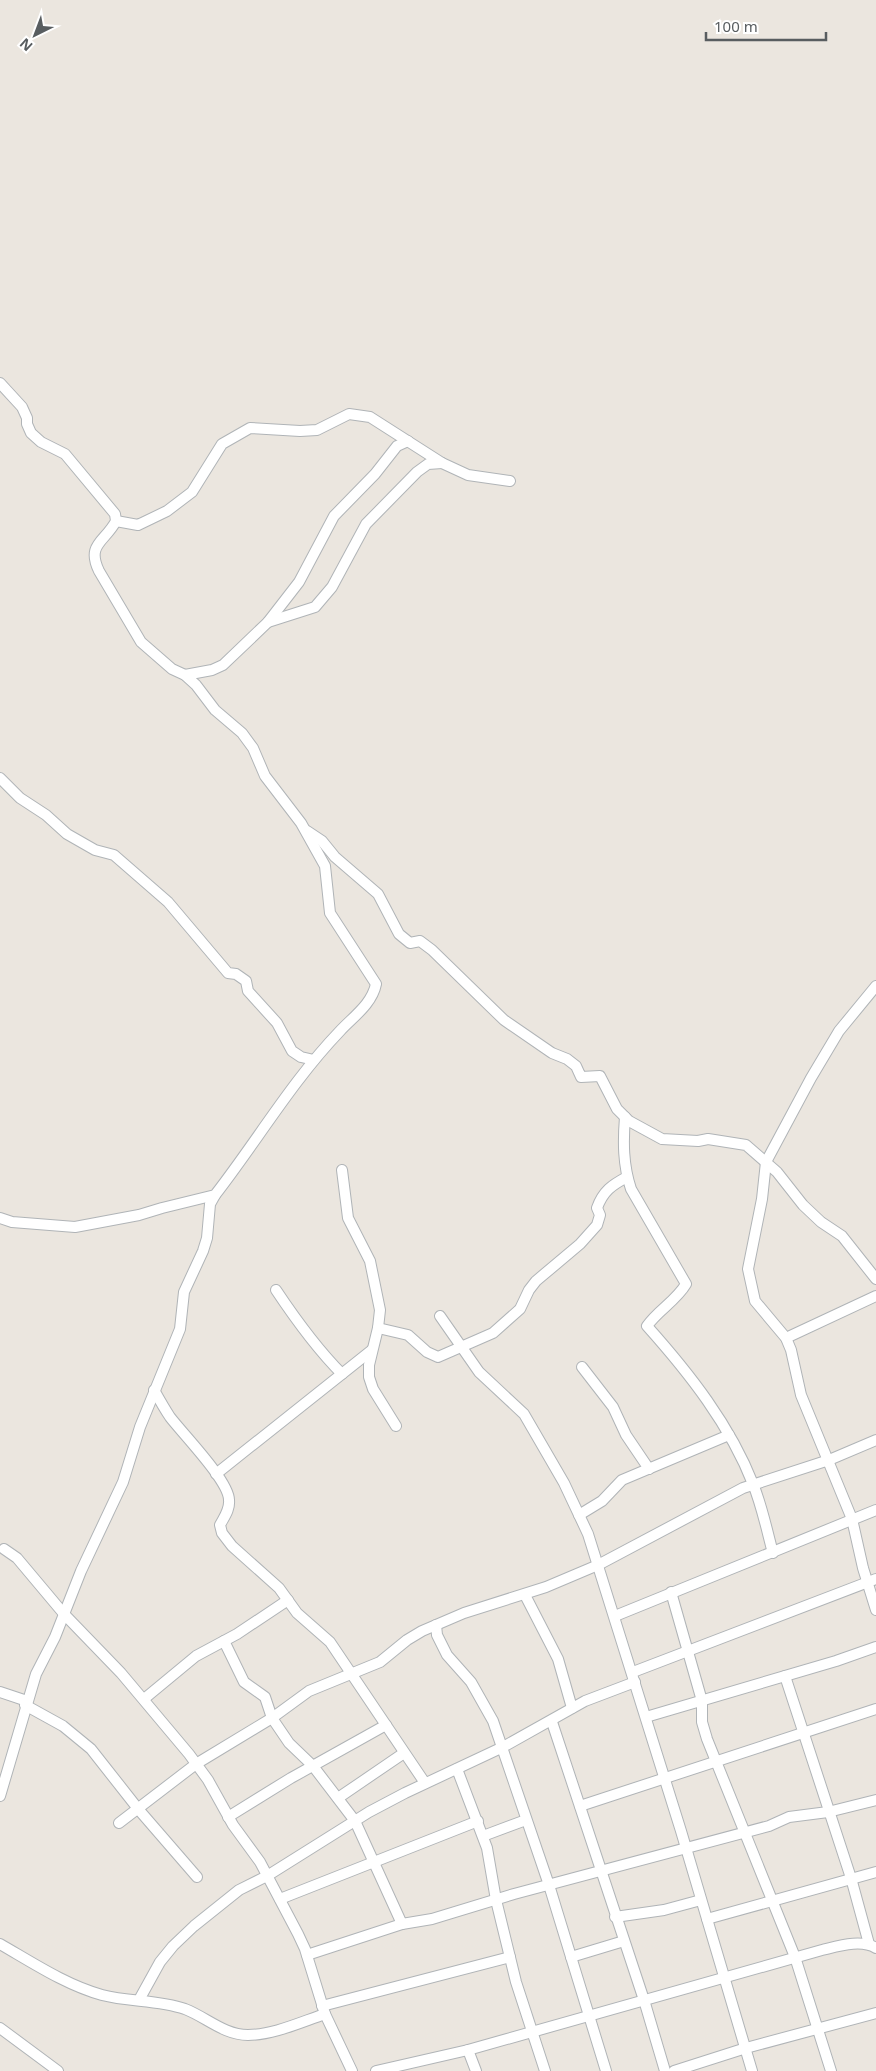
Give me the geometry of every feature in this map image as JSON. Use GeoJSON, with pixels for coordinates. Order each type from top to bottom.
{"type":"FeatureCollection","features":[{"type":"Feature","properties":{"kind":"street"},"geometry":{"type":"LineString","coordinates":[[0,383],[22,407],[28,418],[27,424],[31,433],[41,442],[65,454],[115,514],[116,521],[112,530],[96,546],[94,560],[141,642],[196,685],[215,710],[242,733],[253,748],[265,776],[305,829],[325,866],[330,913],[376,984],[367,1005],[314,1060],[210,1204],[207,1238],[184,1292],[180,1329],[129,1456],[123,1482],[36,1674],[0,1796]]}},
{"type":"Feature","properties":{"kind":"street"},"geometry":{"type":"LineString","coordinates":[[116,521],[138,525],[167,511],[192,492],[222,444],[250,428],[300,431],[318,430],[349,414],[370,417],[442,463],[468,475],[510,481]]}},
{"type":"Feature","properties":{"kind":"street"},"geometry":{"type":"LineString","coordinates":[[184,675],[212,670],[223,665],[268,622],[299,582],[334,516],[375,474],[397,446],[408,442]]}},
{"type":"Feature","properties":{"kind":"street"},"geometry":{"type":"LineString","coordinates":[[268,622],[315,607],[332,587],[366,524],[417,472],[428,464],[442,463]]}},
{"type":"Feature","properties":{"kind":"street"},"geometry":{"type":"LineString","coordinates":[[0,778],[20,798],[46,815],[63,832],[95,850],[114,855],[168,902],[228,973],[236,974],[246,981],[248,990],[277,1023],[292,1051],[301,1058],[314,1060]]}},
{"type":"Feature","properties":{"kind":"street"},"geometry":{"type":"LineString","coordinates":[[305,829],[322,841],[335,857],[378,894],[399,934],[410,943],[420,941],[432,950],[504,1020],[552,1053],[567,1059],[576,1066],[579,1074],[600,1076],[617,1110],[629,1122],[662,1139],[698,1141],[708,1139],[746,1145],[766,1162],[803,1205],[842,1236],[876,1279]]}},
{"type":"Feature","properties":{"kind":"street"},"geometry":{"type":"LineString","coordinates":[[876,986],[839,1031],[811,1078],[766,1162],[762,1199],[748,1269],[755,1300],[786,1338],[791,1350],[801,1395],[852,1519],[872,1581],[876,1610]]}},
{"type":"Feature","properties":{"kind":"street"},"geometry":{"type":"LineString","coordinates":[[624,1117],[622,1143],[627,1177],[631,1189],[686,1284],[681,1292],[656,1314],[647,1326],[678,1360],[730,1435],[753,1484],[773,1554]]}},
{"type":"Feature","properties":{"kind":"street"},"geometry":{"type":"LineString","coordinates":[[342,1170],[348,1218],[362,1244],[375,1275],[380,1310],[378,1328],[369,1365],[371,1383],[396,1426]]}},
{"type":"Feature","properties":{"kind":"street"},"geometry":{"type":"LineString","coordinates":[[378,1328],[408,1335],[433,1356],[445,1354],[493,1333],[520,1309],[529,1290],[536,1281],[580,1244],[597,1225],[600,1215],[597,1208],[606,1191],[610,1186],[627,1177]]}},
{"type":"Feature","properties":{"kind":"street"},"geometry":{"type":"LineString","coordinates":[[0,1218],[12,1222],[75,1227],[139,1215],[215,1195]]}},
{"type":"Feature","properties":{"kind":"street"},"geometry":{"type":"LineString","coordinates":[[276,1290],[308,1336],[342,1374]]}},
{"type":"Feature","properties":{"kind":"street"},"geometry":{"type":"LineString","coordinates":[[786,1338],[876,1296]]}},
{"type":"Feature","properties":{"kind":"street"},"geometry":{"type":"LineString","coordinates":[[440,1316],[480,1372],[524,1414],[564,1483],[579,1515],[598,1565],[634,1677],[726,1977],[752,2071]]}},
{"type":"Feature","properties":{"kind":"street"},"geometry":{"type":"LineString","coordinates":[[216,1474],[372,1350]]}},
{"type":"Feature","properties":{"kind":"street"},"geometry":{"type":"LineString","coordinates":[[582,1367],[613,1407],[626,1435],[649,1469]]}},
{"type":"Feature","properties":{"kind":"street"},"geometry":{"type":"LineString","coordinates":[[154,1390],[168,1415],[216,1474],[230,1498],[229,1508],[220,1525],[222,1533],[288,1600],[297,1613],[330,1642],[425,1784]]}},
{"type":"Feature","properties":{"kind":"street"},"geometry":{"type":"LineString","coordinates":[[579,1515],[602,1501],[622,1480],[730,1435]]}},
{"type":"Feature","properties":{"kind":"street"},"geometry":{"type":"LineString","coordinates":[[119,1823],[139,1810],[196,1764],[272,1718],[309,1691],[380,1662],[407,1640],[436,1625],[525,1595],[598,1565],[642,1544],[705,1507],[753,1484],[829,1460],[876,1440]]}},
{"type":"Feature","properties":{"kind":"street"},"geometry":{"type":"LineString","coordinates":[[615,1616],[671,1592],[773,1554],[876,1510]]}},
{"type":"Feature","properties":{"kind":"street"},"geometry":{"type":"LineString","coordinates":[[4,1549],[18,1558],[64,1614],[144,1699],[196,1764],[280,1899],[307,1955],[323,2010],[352,2071]]}},
{"type":"Feature","properties":{"kind":"street"},"geometry":{"type":"LineString","coordinates":[[139,2000],[160,1962],[173,1946],[220,1904],[239,1890],[267,1876],[355,1821],[425,1784],[552,1722],[572,1708],[689,1651],[872,1581]]}},
{"type":"Feature","properties":{"kind":"street"},"geometry":{"type":"LineString","coordinates":[[671,1592],[702,1701],[702,1722],[796,1957],[831,2071]]}},
{"type":"Feature","properties":{"kind":"street"},"geometry":{"type":"LineString","coordinates":[[525,1595],[558,1659],[572,1708]]}},
{"type":"Feature","properties":{"kind":"street"},"geometry":{"type":"LineString","coordinates":[[144,1699],[196,1656],[224,1641],[288,1600]]}},
{"type":"Feature","properties":{"kind":"street"},"geometry":{"type":"LineString","coordinates":[[436,1625],[437,1635],[447,1655],[479,1695],[493,1721],[503,1747],[549,1885],[606,2071]]}},
{"type":"Feature","properties":{"kind":"street"},"geometry":{"type":"LineString","coordinates":[[224,1641],[244,1682],[265,1697],[272,1718],[290,1743],[313,1766],[355,1821],[402,1924]]}},
{"type":"Feature","properties":{"kind":"street"},"geometry":{"type":"LineString","coordinates":[[646,1717],[785,1676],[876,1646]]}},
{"type":"Feature","properties":{"kind":"street"},"geometry":{"type":"LineString","coordinates":[[376,2071],[410,2067],[796,1957],[848,1945],[873,1946],[785,1676]]}},
{"type":"Feature","properties":{"kind":"street"},"geometry":{"type":"LineString","coordinates":[[0,1692],[26,1703],[63,1726],[91,1749],[139,1810],[197,1877]]}},
{"type":"Feature","properties":{"kind":"street"},"geometry":{"type":"LineString","coordinates":[[580,1806],[876,1709]]}},
{"type":"Feature","properties":{"kind":"street"},"geometry":{"type":"LineString","coordinates":[[552,1722],[599,1871],[644,2000],[665,2071]]}},
{"type":"Feature","properties":{"kind":"street"},"geometry":{"type":"LineString","coordinates":[[228,1818],[313,1766],[386,1725]]}},
{"type":"Feature","properties":{"kind":"street"},"geometry":{"type":"LineString","coordinates":[[338,1798],[404,1753]]}},
{"type":"Feature","properties":{"kind":"street"},"geometry":{"type":"LineString","coordinates":[[457,1769],[483,1836],[491,1864],[496,1900],[510,1957],[545,2071]]}},
{"type":"Feature","properties":{"kind":"street"},"geometry":{"type":"LineString","coordinates":[[307,1955],[402,1924],[432,1919],[599,1871],[769,1826],[789,1817],[828,1812],[876,1800]]}},
{"type":"Feature","properties":{"kind":"street"},"geometry":{"type":"LineString","coordinates":[[483,1836],[526,1820]]}},
{"type":"Feature","properties":{"kind":"street"},"geometry":{"type":"LineString","coordinates":[[280,1899],[374,1860],[478,1821]]}},
{"type":"Feature","properties":{"kind":"street"},"geometry":{"type":"LineString","coordinates":[[707,1919],[876,1872]]}},
{"type":"Feature","properties":{"kind":"street"},"geometry":{"type":"LineString","coordinates":[[615,1916],[664,1910],[701,1900]]}},
{"type":"Feature","properties":{"kind":"street"},"geometry":{"type":"LineString","coordinates":[[571,1957],[624,1941]]}},
{"type":"Feature","properties":{"kind":"street"},"geometry":{"type":"LineString","coordinates":[[0,1944],[80,1987],[103,1995],[186,2010],[234,2034],[250,2035],[273,2031],[323,2010],[510,1957]]}},
{"type":"Feature","properties":{"kind":"street"},"geometry":{"type":"LineString","coordinates":[[674,2071],[746,2048],[876,2013]]}},
{"type":"Feature","properties":{"kind":"street"},"geometry":{"type":"LineString","coordinates":[[0,2028],[58,2071]]}},
{"type":"Feature","properties":{"kind":"street"},"geometry":{"type":"LineString","coordinates":[[468,2050],[476,2071]]}}]}
